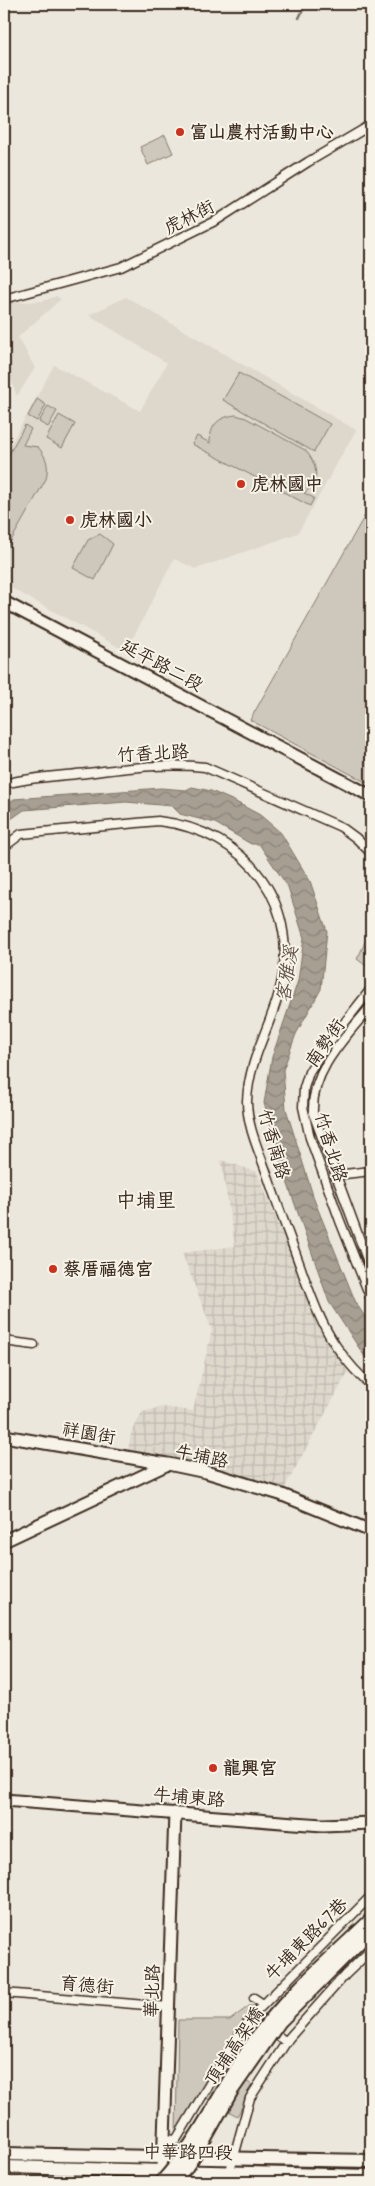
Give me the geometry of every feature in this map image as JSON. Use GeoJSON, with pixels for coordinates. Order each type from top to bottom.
{"type":"FeatureCollection","features":[{"type":"Feature","properties":{"kind":"main road","name":"中華路四段"},"geometry":{"type":"LineString","coordinates":[[4,2154],[163,2156],[371,2176]]}},
{"type":"Feature","properties":{"kind":"main road","name":"中華路四段"},"geometry":{"type":"LineString","coordinates":[[4,2167],[163,2169],[231,2164],[371,2161]]}},
{"type":"Feature","properties":{"kind":"street","name":"虎林街"},"geometry":{"type":"LineString","coordinates":[[4,299],[121,267],[217,220],[308,162],[371,125]]}},
{"type":"Feature","properties":{"kind":"street","name":"延平路二段"},"geometry":{"type":"LineString","coordinates":[[4,602],[371,796]]}},
{"type":"Feature","properties":{"kind":"street","name":"竹香北路"},"geometry":{"type":"LineString","coordinates":[[4,784],[34,778],[139,767],[184,764],[205,766],[340,827],[356,838],[371,853]]}},
{"type":"Feature","properties":{"kind":"street","name":"竹香南路"},"geometry":{"type":"LineString","coordinates":[[4,847],[20,834],[158,821],[179,823],[218,839],[235,850],[260,875],[273,897],[280,916],[285,938],[286,955],[278,996],[251,1068],[248,1113],[278,1207],[317,1310],[335,1345],[371,1385]]}},
{"type":"Feature","properties":{"kind":"street","name":"竹香北路"},"geometry":{"type":"LineString","coordinates":[[371,989],[309,1072],[304,1088],[303,1107],[310,1138],[371,1299]]}},
{"type":"Feature","properties":{"kind":"street","name":"南勢街"},"geometry":{"type":"LineString","coordinates":[[371,1006],[340,1044],[318,1076],[312,1098],[314,1113],[371,1270]]}},
{"type":"Feature","properties":{"kind":"street"},"geometry":{"type":"LineString","coordinates":[[336,1175],[371,1170]]}},
{"type":"Feature","properties":{"kind":"street"},"geometry":{"type":"LineString","coordinates":[[4,1341],[34,1345]]}},
{"type":"Feature","properties":{"kind":"street","name":"祥園街"},"geometry":{"type":"LineString","coordinates":[[4,1436],[168,1464]]}},
{"type":"Feature","properties":{"kind":"street"},"geometry":{"type":"LineString","coordinates":[[124,1457],[132,1463],[135,1470],[130,1481]]}},
{"type":"Feature","properties":{"kind":"street","name":"牛埔路"},"geometry":{"type":"LineString","coordinates":[[4,1541],[168,1464],[206,1472],[280,1494],[371,1531]]}},
{"type":"Feature","properties":{"kind":"street","name":"牛埔東路"},"geometry":{"type":"LineString","coordinates":[[4,1800],[323,1825],[371,1823]]}},
{"type":"Feature","properties":{"kind":"street","name":"華北路"},"geometry":{"type":"LineString","coordinates":[[163,2169],[175,1813]]}},
{"type":"Feature","properties":{"kind":"street","name":"牛埔東路67巷"},"geometry":{"type":"LineString","coordinates":[[164,2139],[176,2140],[252,2016],[371,1896]]}},
{"type":"Feature","properties":{"kind":"street","name":"頂埔高架橋"},"geometry":{"type":"LineString","coordinates":[[161,2182],[196,2138],[236,2068],[258,2035],[284,2004],[371,1919]]}},
{"type":"Feature","properties":{"kind":"street","name":"頂埔高架橋"},"geometry":{"type":"LineString","coordinates":[[173,2182],[187,2167],[232,2092],[280,2022],[371,1931]]}},
{"type":"Feature","properties":{"kind":"street"},"geometry":{"type":"LineString","coordinates":[[231,2164],[250,2098],[286,2042],[344,1975],[371,1950]]}},
{"type":"Feature","properties":{"kind":"street","name":"育德街"},"geometry":{"type":"LineString","coordinates":[[4,1993],[169,2007]]}},
{"type":"Feature","properties":{"kind":"street"},"geometry":{"type":"LineString","coordinates":[[254,1998],[263,2004]]}},
{"type":"Feature","properties":{"kind":"street"},"geometry":{"type":"LineString","coordinates":[[252,2016],[286,2042]]}},
{"type":"Feature","properties":{"kind":"shaded area"},"geometry":{"type":"Polygon","coordinates":[[[165,135],[173,153],[148,165],[140,147],[165,135]]]}},
{"type":"Feature","properties":{"kind":"shaded area"},"geometry":{"type":"Polygon","coordinates":[[[56,296],[61,299],[18,337],[35,368],[17,396],[4,363],[4,303],[43,301],[56,296]]]}},
{"type":"Feature","properties":{"kind":"shaded area"},"geometry":{"type":"Polygon","coordinates":[[[126,297],[356,430],[298,533],[196,569],[174,559],[126,651],[4,584],[4,457],[54,365],[140,411],[167,363],[89,315],[126,297]]]}},
{"type":"Feature","properties":{"kind":"shaded area"},"geometry":{"type":"Polygon","coordinates":[[[239,373],[330,424],[314,452],[223,400],[239,373]]]}},
{"type":"Feature","properties":{"kind":"shaded area"},"geometry":{"type":"Polygon","coordinates":[[[37,399],[46,405],[37,421],[28,416],[37,399]]]}},
{"type":"Feature","properties":{"kind":"shaded area"},"geometry":{"type":"Polygon","coordinates":[[[48,406],[57,411],[48,427],[39,422],[48,406]]]}},
{"type":"Feature","properties":{"kind":"shaded area"},"geometry":{"type":"Polygon","coordinates":[[[59,415],[75,424],[62,448],[46,439],[59,415]]]}},
{"type":"Feature","properties":{"kind":"shaded area"},"geometry":{"type":"Polygon","coordinates":[[[236,415],[246,418],[305,450],[315,467],[316,473],[310,489],[304,493],[314,498],[310,506],[192,444],[197,436],[210,443],[213,427],[216,423],[224,418],[236,415]]]}},
{"type":"Feature","properties":{"kind":"shaded area"},"geometry":{"type":"Polygon","coordinates":[[[25,425],[31,429],[23,445],[38,447],[46,462],[47,474],[46,479],[4,553],[4,463],[25,425]]]}},
{"type":"Feature","properties":{"kind":"shaded area"},"geometry":{"type":"Polygon","coordinates":[[[371,507],[371,785],[250,720],[371,507]]]}},
{"type":"Feature","properties":{"kind":"shaded area"},"geometry":{"type":"Polygon","coordinates":[[[100,534],[113,544],[95,580],[73,568],[88,540],[100,534]]]}},
{"type":"Feature","properties":{"kind":"shaded area"},"geometry":{"type":"Polygon","coordinates":[[[371,908],[371,965],[369,968],[357,959],[367,935],[366,909],[371,908]]]}},
{"type":"Feature","properties":{"kind":"shaded area"},"geometry":{"type":"Polygon","coordinates":[[[221,1160],[257,1172],[319,1326],[348,1372],[285,1487],[128,1450],[131,1434],[142,1412],[163,1407],[193,1411],[212,1330],[182,1253],[235,1246],[221,1160]]]}},
{"type":"Feature","properties":{"kind":"shaded area"},"geometry":{"type":"Polygon","coordinates":[[[249,2006],[256,2006],[218,2060],[176,2134],[178,2020],[230,2020],[249,2006]]]}},
{"type":"Feature","properties":{"kind":"shaded area"},"geometry":{"type":"Polygon","coordinates":[[[224,2068],[254,2086],[237,2116],[206,2098],[224,2068]]]}},
{"type":"Feature","properties":{"kind":"water","name":"客雅溪"},"geometry":{"type":"Polygon","coordinates":[[[192,787],[211,791],[234,801],[260,815],[281,833],[310,881],[327,931],[321,989],[296,1034],[283,1070],[286,1109],[315,1202],[356,1303],[371,1326],[371,1362],[365,1357],[329,1302],[282,1167],[264,1103],[272,1057],[298,981],[304,938],[288,887],[259,844],[251,844],[215,823],[180,814],[172,806],[126,802],[24,810],[4,824],[4,806],[14,799],[161,788],[186,790],[192,787]]]}},
{"type":"Feature","properties":{"kind":"waterway"},"geometry":{"type":"LineString","coordinates":[[299,18],[303,10],[303,4]]}},
{"type":"Feature","properties":{"kind":"railway"},"geometry":{"type":"LineString","coordinates":[[4,2180],[152,2182]]}},
{"type":"Feature","properties":{"kind":"place","name":"富山農村活動中心"},"geometry":{"type":"Point","coordinates":[180,132]}},
{"type":"Feature","properties":{"kind":"place","name":"虎林國中"},"geometry":{"type":"Point","coordinates":[241,484]}},
{"type":"Feature","properties":{"kind":"place","name":"虎林國小"},"geometry":{"type":"Point","coordinates":[70,520]}},
{"type":"Feature","properties":{"kind":"place","name":"蔡厝福德宮"},"geometry":{"type":"Point","coordinates":[53,1269]}},
{"type":"Feature","properties":{"kind":"place","name":"龍興宮"},"geometry":{"type":"Point","coordinates":[213,1768]}},
{"type":"Feature","properties":{"kind":"district","name":"中埔里"},"geometry":{"type":"Point","coordinates":[146,1200]}}]}
